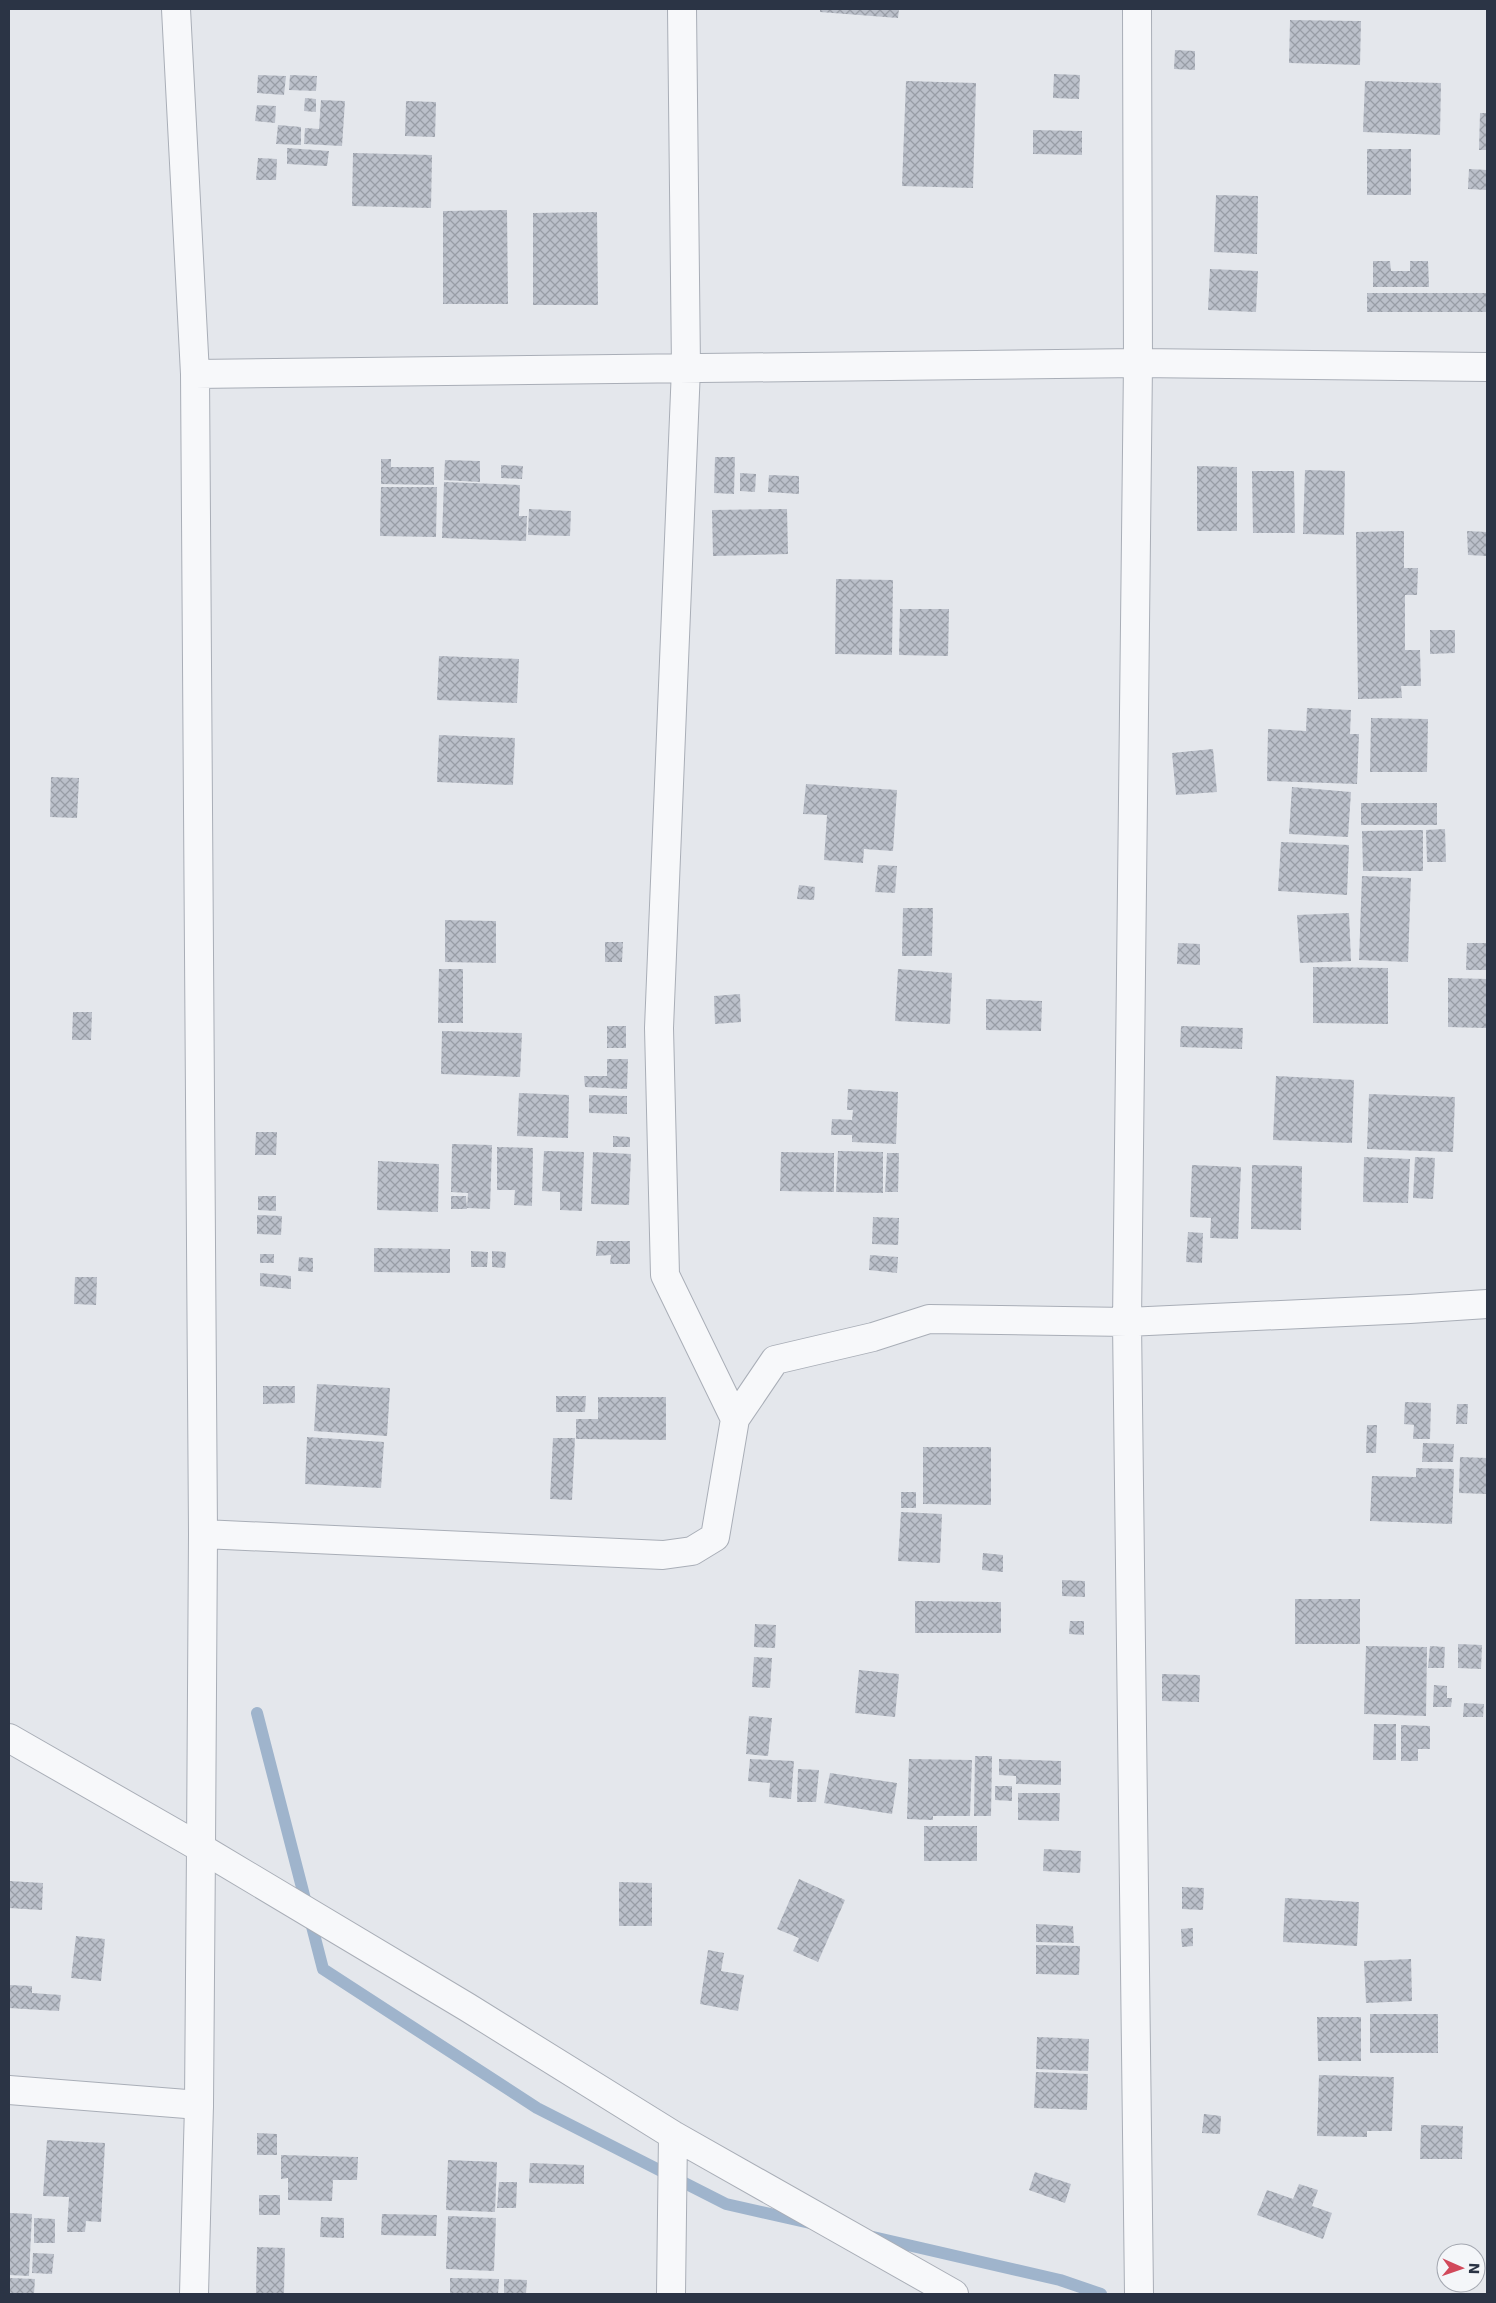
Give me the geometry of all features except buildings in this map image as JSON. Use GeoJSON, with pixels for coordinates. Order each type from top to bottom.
{"type":"FeatureCollection","features":[{"type":"Feature","properties":{"kind":"street"},"geometry":{"type":"LineString","coordinates":[[176,9],[195,374],[203,1534],[199,2105],[194,2294]]}},
{"type":"Feature","properties":{"kind":"street"},"geometry":{"type":"LineString","coordinates":[[682,9],[686,368],[659,1028],[665,1275],[735,1419]]}},
{"type":"Feature","properties":{"kind":"street"},"geometry":{"type":"LineString","coordinates":[[1137,9],[1138,363],[1127,1322],[1139,2294]]}},
{"type":"Feature","properties":{"kind":"street"},"geometry":{"type":"LineString","coordinates":[[195,374],[1138,363],[1487,367]]}},
{"type":"Feature","properties":{"kind":"street"},"geometry":{"type":"LineString","coordinates":[[203,1534],[663,1555],[692,1551],[715,1537],[735,1419],[775,1360],[873,1337],[929,1319],[1127,1322],[1400,1310],[1487,1304]]}},
{"type":"Feature","properties":{"kind":"street"},"geometry":{"type":"LineString","coordinates":[[9,1738],[200,1848],[467,2007],[673,2134],[954,2294]]}},
{"type":"Feature","properties":{"kind":"street"},"geometry":{"type":"LineString","coordinates":[[9,2090],[199,2105]]}},
{"type":"Feature","properties":{"kind":"street"},"geometry":{"type":"LineString","coordinates":[[671,2294],[673,2134]]}},
{"type":"Feature","properties":{"kind":"waterway"},"geometry":{"type":"LineString","coordinates":[[257,1713],[323,1969],[537,2108],[726,2204],[810,2223]]}},
{"type":"Feature","properties":{"kind":"waterway"},"geometry":{"type":"LineString","coordinates":[[873,2237],[1060,2280],[1101,2294]]}}]}
